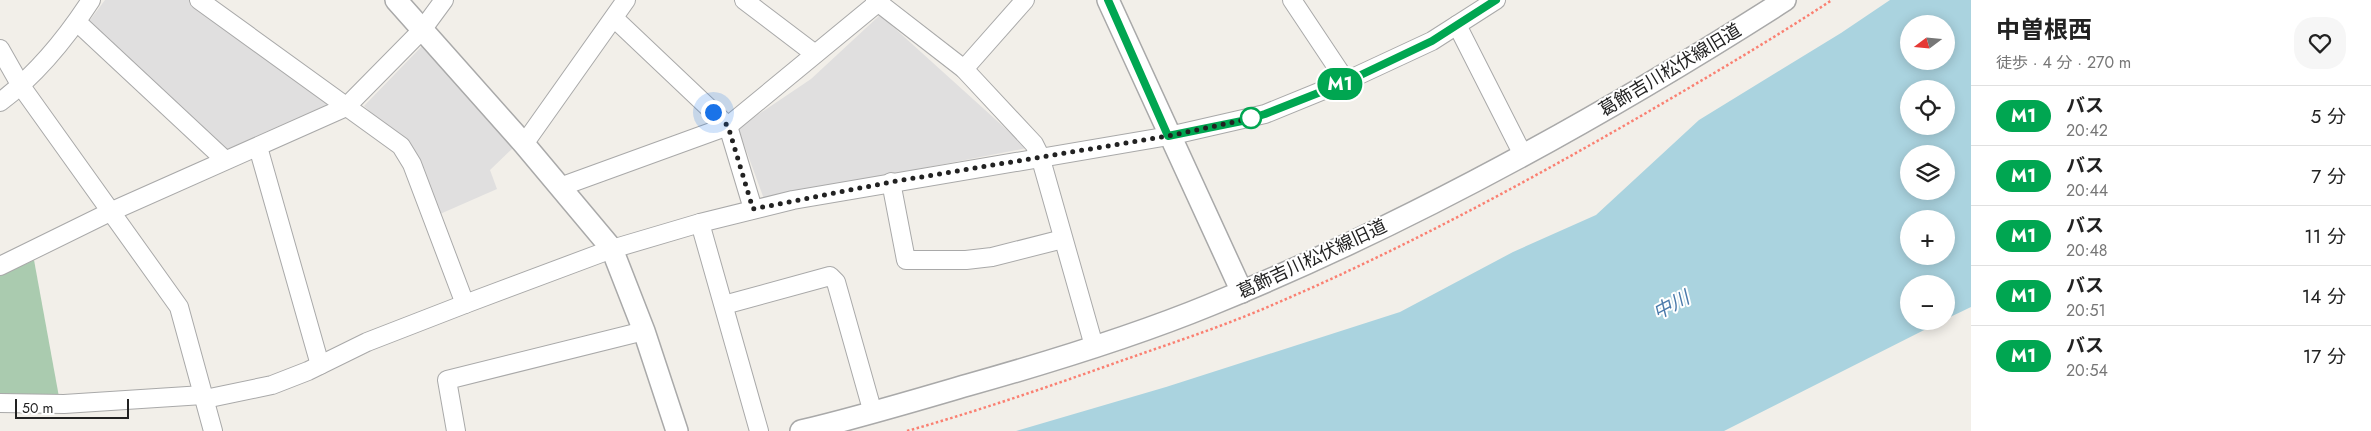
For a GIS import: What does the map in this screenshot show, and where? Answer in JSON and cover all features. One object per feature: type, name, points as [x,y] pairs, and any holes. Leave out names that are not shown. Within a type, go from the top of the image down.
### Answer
[{"type":"street","points":[[0,102],[21,86],[77,22],[91,0]]},
{"type":"street","points":[[199,0],[401,146],[412,164],[465,304]]},
{"type":"street","points":[[396,0],[524,144],[612,250],[644,331],[677,431]]},
{"type":"street","points":[[0,266],[110,212],[346,107],[422,30],[444,0]]},
{"type":"street","points":[[524,144],[626,0]]},
{"type":"street","points":[[744,0],[815,54]]},
{"type":"street","points":[[964,70],[1025,0]]},
{"type":"street","points":[[1108,0],[1168,136],[1242,292]]},
{"type":"street","points":[[0,403],[64,404],[204,397],[272,385],[320,365],[367,342],[465,304],[612,250],[700,223],[753,209],[891,182],[1168,136],[1242,121],[1265,114],[1346,82],[1432,41],[1496,0]]},
{"type":"street","name":"葛飾吉川松伏線旧道","points":[[801,431],[874,413],[1040,365],[1169,321],[1242,292],[1440,200],[1646,87],[1785,0]]},
{"type":"street","points":[[560,187],[728,126],[878,1],[964,70],[1034,144],[1040,156],[1094,346]]},
{"type":"street","points":[[1296,2],[1346,82]]},
{"type":"street","points":[[614,18],[728,126],[753,209]]},
{"type":"street","points":[[77,22],[225,160]]},
{"type":"street","points":[[1457,25],[1523,155]]},
{"type":"street","points":[[0,49],[21,86],[179,307],[213,431]]},
{"type":"street","points":[[258,147],[320,365]]},
{"type":"street","points":[[891,182],[906,260],[966,260],[992,257],[1063,239]]},
{"type":"street","points":[[700,223],[759,431]]},
{"type":"street","points":[[724,305],[830,276],[836,282],[874,413]]},
{"type":"street","points":[[456,431],[447,380],[644,331]]},
{"type":"path","points":[[1217,320],[1219,326]]},
{"type":"path","points":[[907,431],[912,430]]},
{"type":"shaded area","points":[[105,0],[190,0],[330,105],[223,151],[87,24]]},
{"type":"shaded area","points":[[880,15],[1027,148],[764,199],[738,128],[811,79]]},
{"type":"shaded area","points":[[424,44],[514,147],[490,170],[497,189],[440,214],[416,153],[364,106]]},
{"type":"green space","points":[[34,260],[59,397],[0,396],[0,276]]},
{"type":"water","name":"中川","points":[[1890,0],[1971,0],[1971,307],[1955,315],[1955,275],[1900,275],[1900,330],[1924,330],[1724,431],[1016,431],[1166,387],[1400,312],[1513,252],[1596,215],[1699,120],[1841,33]]},
{"type":"bus line","name":"M1","points":[[1108,0],[1168,136],[1242,121],[1265,114],[1346,82],[1432,41],[1496,0]]},
{"type":"route","points":[[713,112],[728,126],[753,209],[891,182],[1168,136],[1253,118],[1251,118]]}]
